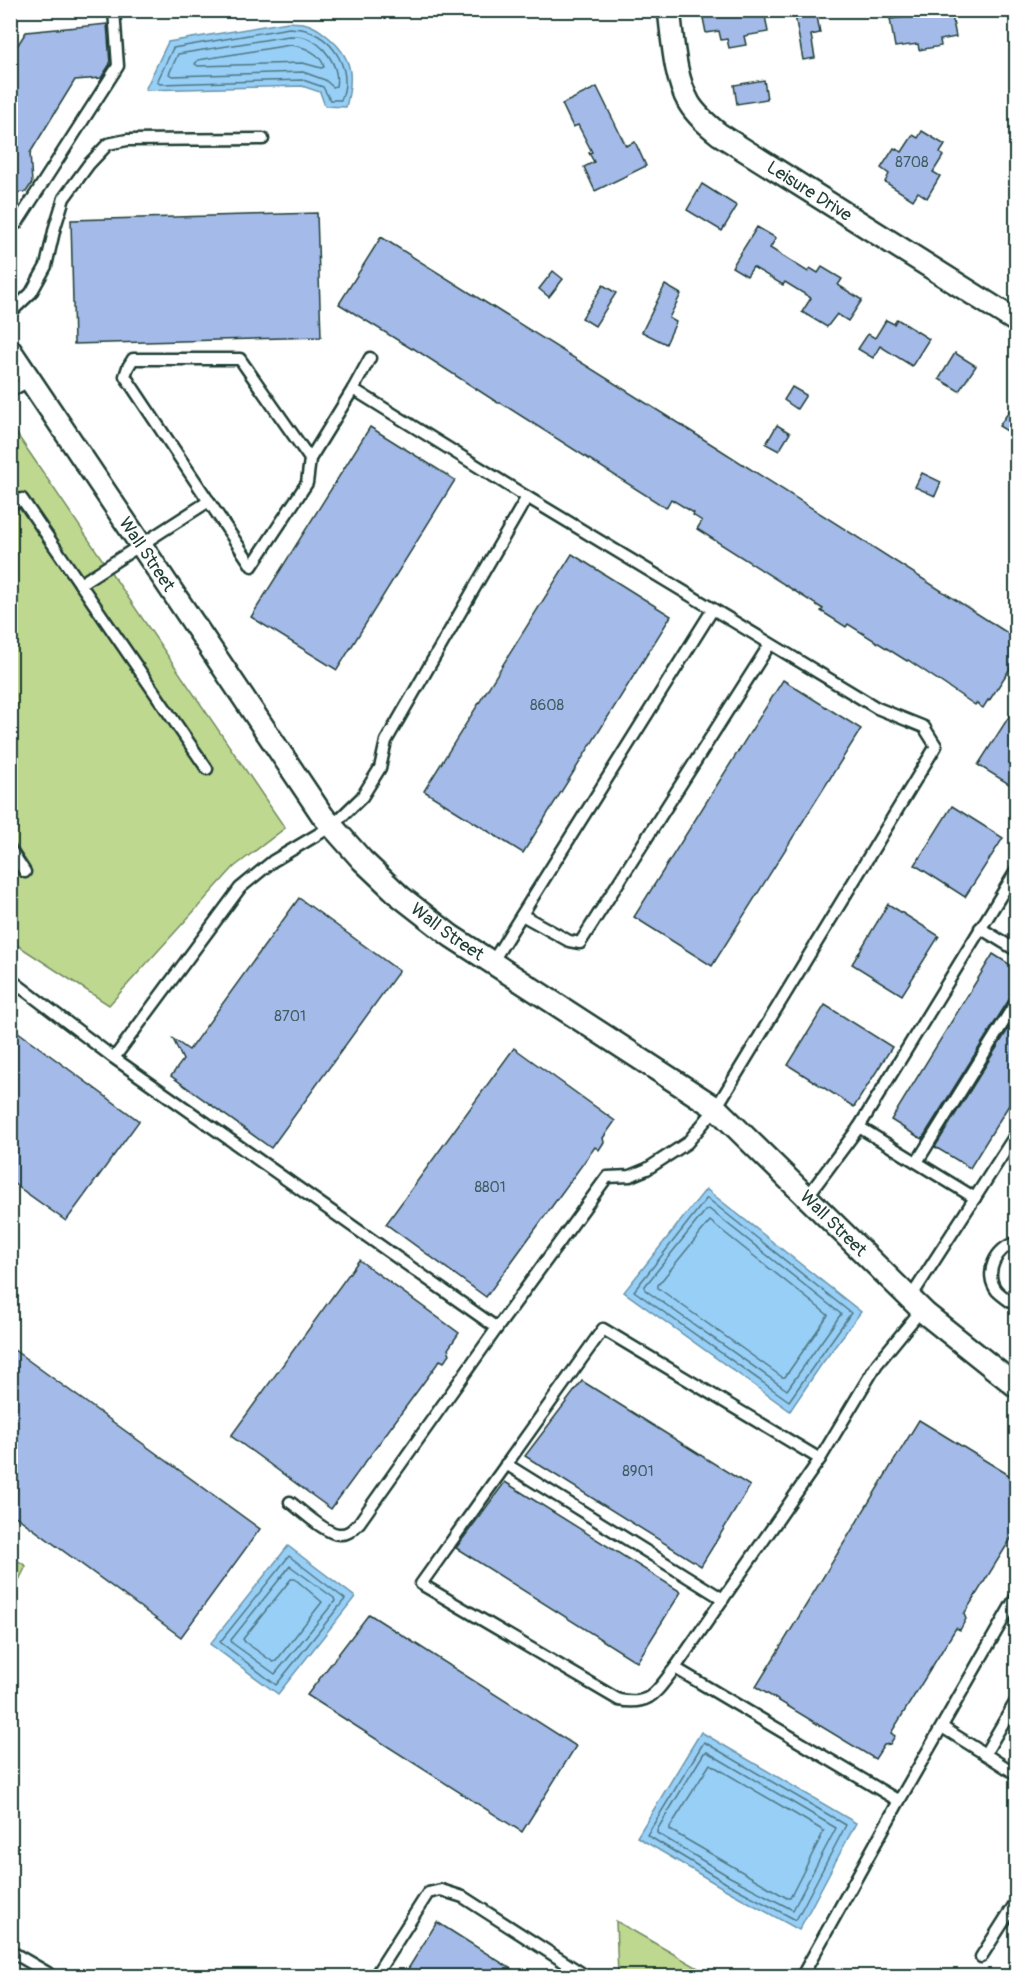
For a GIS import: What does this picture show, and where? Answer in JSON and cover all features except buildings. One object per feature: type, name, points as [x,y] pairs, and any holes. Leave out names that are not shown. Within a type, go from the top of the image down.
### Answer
[{"type":"street","name":"Leisure Drive","points":[[669,10],[678,74],[689,103],[718,134],[1017,321]]},
{"type":"street","name":"Wall Street","points":[[10,350],[317,806],[362,860],[401,897],[451,936],[716,1108],[916,1303],[1017,1386]]},
{"type":"lane","points":[[10,227],[17,224],[118,66],[114,10]]},
{"type":"lane","points":[[10,313],[32,293],[46,266],[64,198],[89,164],[108,144],[127,140],[263,140]]},
{"type":"lane","points":[[310,459],[240,358],[133,359],[128,366],[125,376],[252,566],[307,483],[310,459],[370,358]]},
{"type":"lane","points":[[10,391],[31,380]]},
{"type":"lane","points":[[290,1502],[331,1533],[340,1535],[350,1532],[359,1523],[607,1177],[630,1176],[648,1169],[687,1143],[716,1108],[936,746],[924,727],[878,708],[527,497],[353,389]]},
{"type":"lane","points":[[114,1058],[240,888],[273,861],[332,826],[362,797],[380,768],[386,741],[527,497]]},
{"type":"lane","points":[[10,505],[22,499],[207,769]]},
{"type":"lane","points":[[80,584],[209,501]]},
{"type":"lane","points":[[491,964],[714,609]]},
{"type":"lane","points":[[522,915],[569,941],[580,943],[771,644]]},
{"type":"lane","points":[[10,849],[26,872]]},
{"type":"lane","points":[[807,1197],[859,1127],[1017,871]]},
{"type":"lane","points":[[980,928],[1017,951]]},
{"type":"lane","points":[[10,979],[114,1058],[497,1328]]},
{"type":"lane","points":[[917,1162],[1017,1002]]},
{"type":"lane","points":[[859,1127],[975,1198]]},
{"type":"lane","points":[[820,1459],[603,1329],[421,1584],[619,1700],[636,1703],[652,1696],[675,1668],[820,1459],[916,1303],[975,1198],[1017,1134]]},
{"type":"lane","points":[[1017,1243],[1008,1245],[1002,1250],[997,1256],[991,1273],[996,1290],[1017,1306]]},
{"type":"lane","points":[[506,1464],[723,1599]]},
{"type":"lane","points":[[802,1977],[899,1801],[1017,1597]]},
{"type":"lane","points":[[675,1668],[899,1801]]},
{"type":"lane","points":[[985,1754],[1017,1701]]},
{"type":"lane","points":[[942,1727],[1017,1774]]},
{"type":"lane","points":[[375,1977],[428,1893],[441,1890],[463,1897],[586,1977]]},
{"type":"lane","points":[[981,1957],[1017,1902]]},
{"type":"lane","points":[[10,1951],[49,1976]]},
{"type":"green space","points":[[10,424],[285,828],[234,867],[109,1005],[11,941]]},
{"type":"green space","points":[[11,1556],[26,1566],[11,1596]]},
{"type":"green space","points":[[616,1921],[712,1976],[618,1976]]},
{"type":"water","points":[[288,22],[305,23],[315,27],[342,52],[347,60],[350,76],[346,107],[325,106],[320,92],[302,86],[145,90],[168,42]]},
{"type":"water","points":[[706,1189],[861,1312],[790,1411],[624,1292]]},
{"type":"water","points":[[288,1546],[355,1597],[278,1694],[210,1644]]},
{"type":"water","points":[[701,1732],[856,1823],[799,1930],[637,1837]]},
{"type":"waterway","points":[[690,1976],[692,1970]]}]
